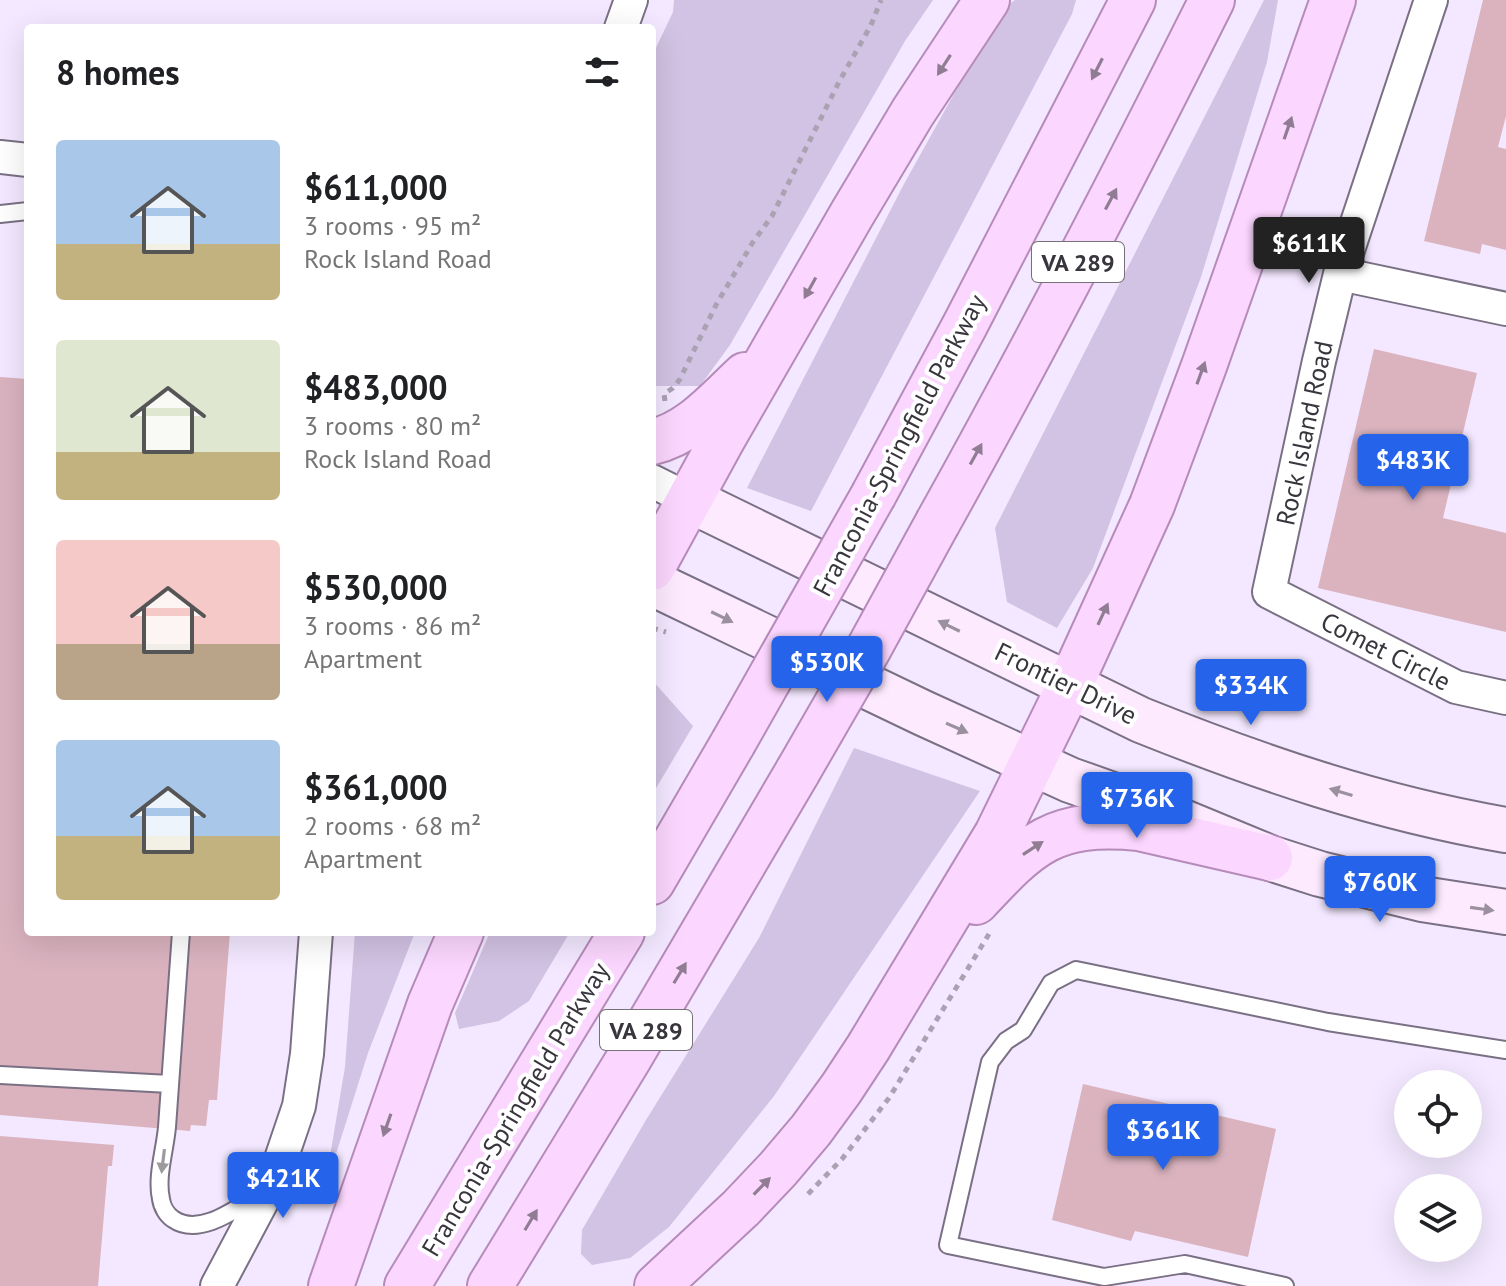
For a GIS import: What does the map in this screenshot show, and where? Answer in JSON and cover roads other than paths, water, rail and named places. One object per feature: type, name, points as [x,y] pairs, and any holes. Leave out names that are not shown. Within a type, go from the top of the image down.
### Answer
[{"type":"main road","points":[[656,552],[671,490],[781,340],[927,90],[987,0]]},
{"type":"main road","name":"Franconia-Springfield Parkway","points":[[656,875],[874,494],[1133,0]]},
{"type":"main road","name":"VA 289","points":[[490,1286],[628,1060],[869,648],[1029,356],[1212,0]]},
{"type":"main road","points":[[657,1286],[741,1208],[811,1130],[841,1089],[997,834],[1070,685],[1152,505],[1333,0]]},
{"type":"main road","points":[[659,423],[666,439],[680,432],[781,340]]},
{"type":"main road","name":"Frontier Drive","points":[[671,490],[1141,720],[1272,770],[1362,798],[1506,830]]},
{"type":"main road","points":[[656,585],[1070,780],[1149,808],[1270,858],[1320,874],[1422,899],[1506,912]]},
{"type":"main road","points":[[920,963],[1013,863],[1039,843],[1066,831],[1101,826],[1139,828],[1270,858]]},
{"type":"main road","points":[[331,1286],[426,1015],[459,936]]},
{"type":"main road","name":"Franconia-Springfield Parkway","points":[[407,1286],[620,936]]},
{"type":"street","points":[[622,24],[631,0]]},
{"type":"street","name":"Rock Island Road","points":[[1269,592],[1340,274],[1431,0]]},
{"type":"street","points":[[0,157],[24,160]]},
{"type":"street","points":[[1340,274],[1506,309]]},
{"type":"street","name":"Comet Circle","points":[[1269,592],[1456,687],[1506,698]]},
{"type":"street","points":[[217,1286],[268,1190],[299,1106],[307,1054],[316,936]]},
{"type":"lane","points":[[0,214],[24,211]]},
{"type":"lane","points":[[181,936],[160,1184],[162,1204],[167,1214],[193,1226],[214,1220],[268,1190]]},
{"type":"lane","points":[[1285,1286],[1185,1264],[1104,1277],[948,1245],[990,1062],[1006,1041],[1023,1030],[1051,983],[1076,970],[1328,1022],[1506,1050]]},
{"type":"lane","points":[[0,1075],[170,1084]]}]
